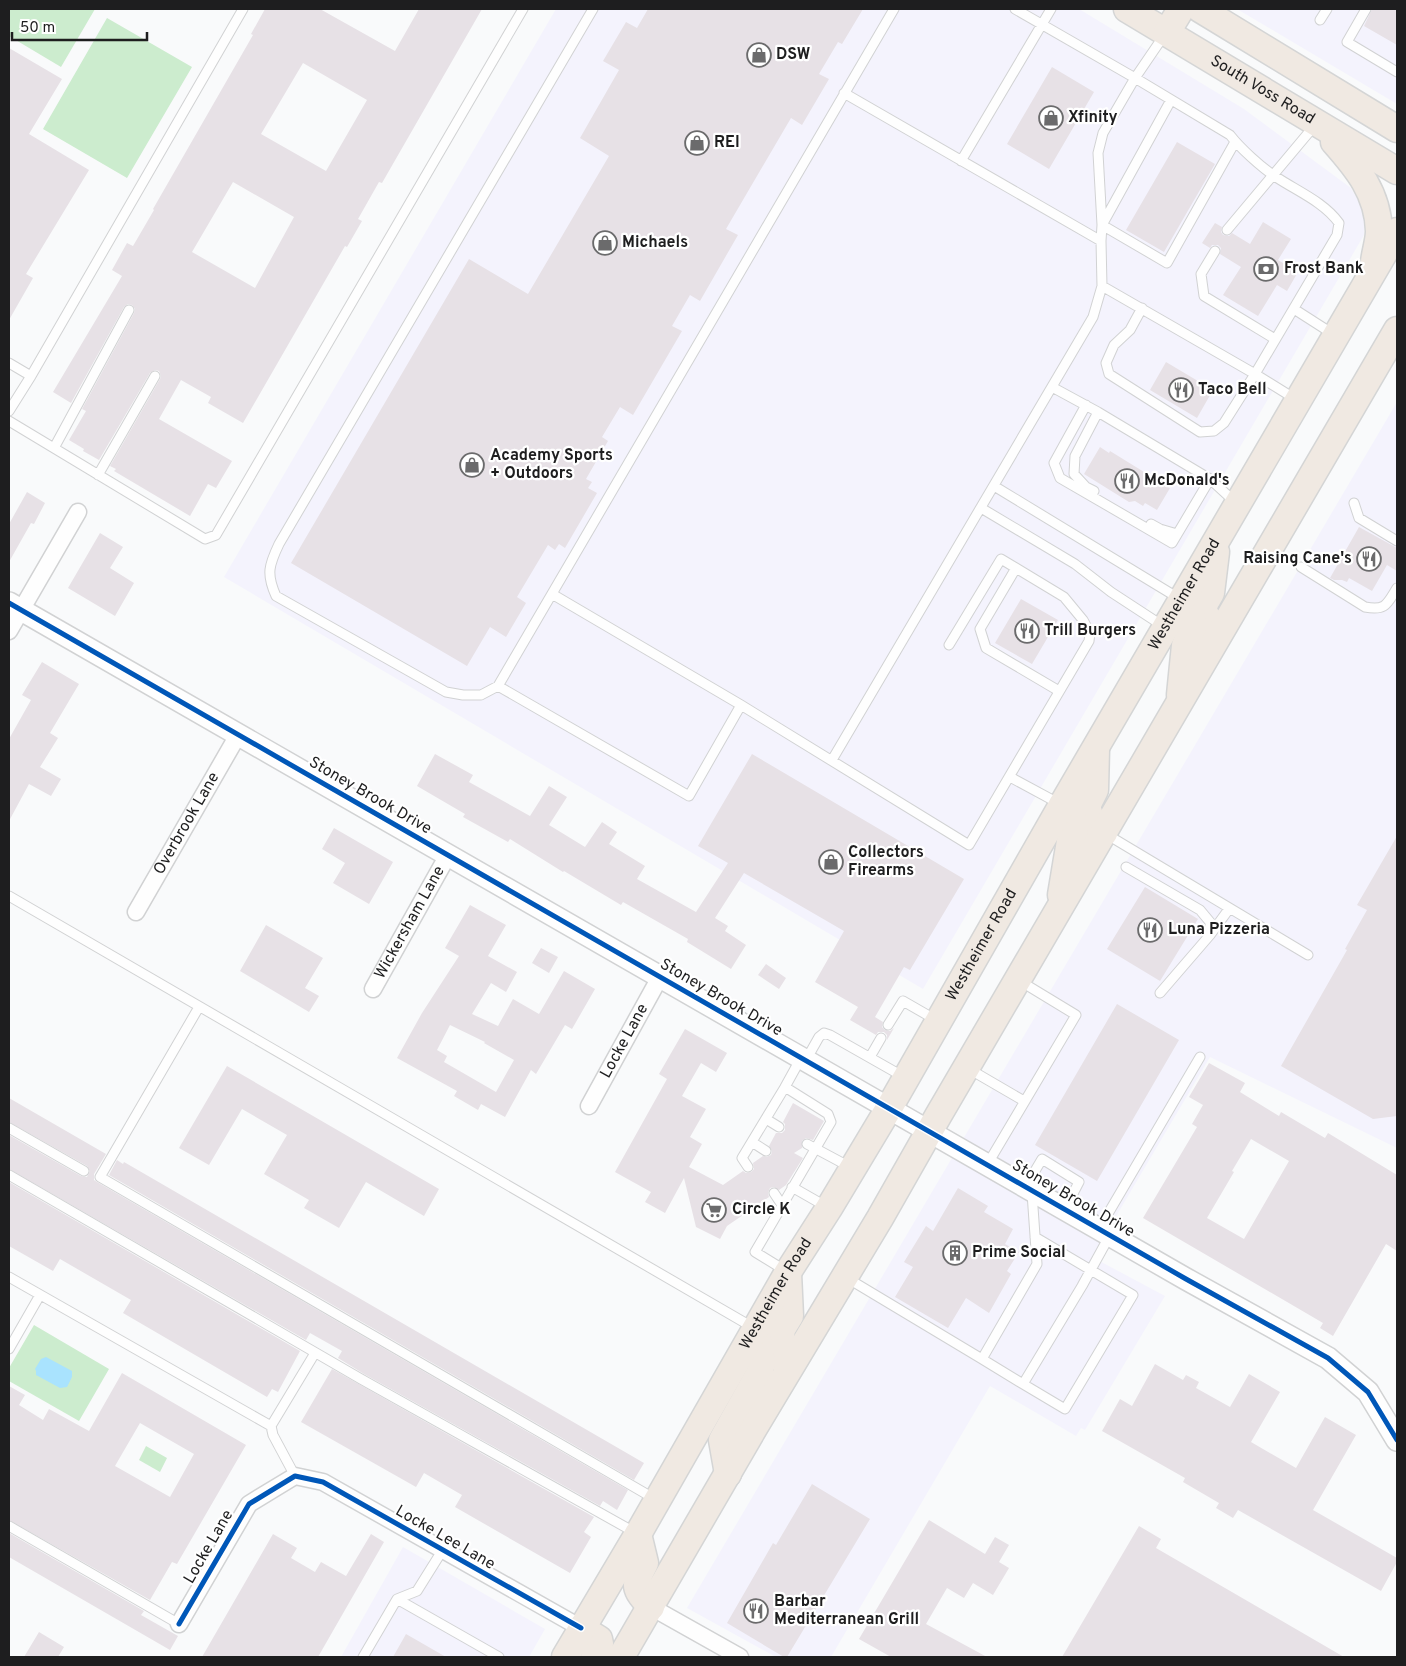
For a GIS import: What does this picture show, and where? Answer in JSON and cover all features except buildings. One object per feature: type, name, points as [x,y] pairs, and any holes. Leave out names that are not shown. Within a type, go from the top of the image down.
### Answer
[{"type":"main road","name":"South Voss Road","points":[[1127,9],[1397,171]]},
{"type":"main road","points":[[1167,32],[1181,9]]},
{"type":"main road","points":[[1200,9],[1397,129]]},
{"type":"main road","points":[[1317,122],[1355,165],[1372,197],[1379,232],[1370,278]]},
{"type":"main road","name":"Westheimer Road","points":[[565,1657],[638,1534],[788,1272],[829,1208],[906,1078],[1062,805],[1397,232]]},
{"type":"main road","points":[[621,1657],[1397,330]]},
{"type":"main road","points":[[1217,541],[1211,593],[1204,605],[1204,611],[1218,638]]},
{"type":"main road","points":[[1179,703],[1185,645],[1193,629],[1194,621],[1191,611],[1182,601]]},
{"type":"main road","points":[[1096,748],[1095,790],[1088,804],[1088,810],[1092,821],[1104,833]]},
{"type":"main road","points":[[1058,910],[1070,841],[1075,833],[1073,818],[1062,805]]},
{"type":"main road","points":[[788,1272],[790,1316],[782,1329],[780,1345],[788,1370]]},
{"type":"main road","points":[[728,1474],[722,1440],[760,1372],[762,1363],[756,1329]]},
{"type":"main road","points":[[638,1534],[645,1563],[636,1580],[638,1593],[651,1607]]},
{"type":"main road","points":[[581,1628],[598,1639],[600,1644],[594,1657]]},
{"type":"street","points":[[9,631],[15,607],[78,512]]},
{"type":"street","name":"Stoney Brook Drive","points":[[15,607],[1104,1232],[1328,1358],[1368,1392],[1397,1440]]},
{"type":"street","name":"Overbrook Lane","points":[[136,912],[238,735]]},
{"type":"street","name":"Wickersham Lane","points":[[373,989],[448,855]]},
{"type":"street","name":"Locke Lane","points":[[589,1106],[660,977]]},
{"type":"street","name":"Locke Lane","points":[[178,1624],[249,1504],[295,1476]]},
{"type":"street","name":"Locke Lee Lane","points":[[295,1476],[323,1482],[581,1628]]},
{"type":"street","points":[[651,1607],[740,1657]]},
{"type":"lane","points":[[9,411],[243,9]]},
{"type":"lane","points":[[9,421],[205,539],[216,535],[523,9]]},
{"type":"lane","points":[[593,9],[279,544],[270,564],[271,584],[276,596],[446,692],[463,695],[481,695],[498,686],[894,9]]},
{"type":"lane","points":[[1015,9],[1136,78],[1230,135],[1235,142],[1273,176],[1332,212],[1340,223],[1337,235],[1255,374],[1224,422],[1214,431],[1200,432],[1108,374],[1106,363],[1114,345],[1130,330],[1142,308]]},
{"type":"lane","points":[[962,161],[1051,9]]},
{"type":"lane","points":[[1320,20],[1327,9]]},
{"type":"lane","points":[[1366,9],[1347,42],[1397,72]]},
{"type":"lane","points":[[832,760],[989,492],[1094,318],[1102,286],[1100,241],[1102,226],[1098,153],[1103,133],[1136,78],[1167,32]]},
{"type":"lane","points":[[844,93],[1100,241]]},
{"type":"lane","points":[[1102,226],[1171,100]]},
{"type":"lane","points":[[1227,230],[1317,122]]},
{"type":"lane","points":[[1102,226],[1167,262],[1235,142]]},
{"type":"lane","points":[[1215,251],[1201,274],[1204,296],[1275,339]]},
{"type":"lane","points":[[1102,286],[1255,374],[1299,402]]},
{"type":"lane","points":[[1294,309],[1337,337]]},
{"type":"lane","points":[[54,448],[130,310]]},
{"type":"lane","points":[[9,363],[31,376]]},
{"type":"lane","points":[[98,475],[155,376]]},
{"type":"lane","points":[[1052,387],[1086,405],[1210,479],[1238,505]]},
{"type":"lane","points":[[1086,405],[1054,463],[1060,478],[1172,543],[1210,479]]},
{"type":"lane","points":[[1098,412],[1075,456],[1074,474],[1086,487],[1160,529],[1176,534]]},
{"type":"lane","points":[[994,486],[1182,601]]},
{"type":"lane","points":[[1354,503],[1359,518],[1397,541]]},
{"type":"lane","points":[[981,508],[1075,564],[1111,592],[1167,628]]},
{"type":"lane","points":[[552,594],[741,705],[970,845],[1089,641],[1090,633],[1064,597],[1001,559],[948,645]]},
{"type":"lane","points":[[1301,567],[1365,607],[1377,609],[1387,604],[1397,588]]},
{"type":"lane","points":[[1016,568],[980,628],[986,648],[1059,691]]},
{"type":"lane","points":[[498,686],[689,796],[741,705]]},
{"type":"lane","points":[[1010,777],[1062,805]]},
{"type":"lane","points":[[1104,833],[1308,955]]},
{"type":"lane","points":[[1126,867],[1200,910],[1210,922],[1210,935]]},
{"type":"lane","points":[[9,896],[756,1329]]},
{"type":"lane","points":[[1160,993],[1210,935],[1230,908]]},
{"type":"lane","points":[[987,1165],[1076,1014],[1017,980]]},
{"type":"lane","points":[[888,1025],[903,1001],[938,1021]]},
{"type":"lane","points":[[199,1007],[100,1177],[657,1500]]},
{"type":"lane","points":[[748,1167],[742,1158],[785,1087],[819,1037],[824,1033],[906,1078]]},
{"type":"lane","points":[[870,1057],[881,1038]]},
{"type":"lane","points":[[1023,1384],[1091,1270],[1104,1232],[1200,1057]]},
{"type":"lane","points":[[966,1067],[1024,1101]]},
{"type":"lane","points":[[785,1087],[828,1114],[831,1122],[812,1146],[792,1188],[755,1252],[788,1272]]},
{"type":"lane","points":[[766,1119],[779,1127]]},
{"type":"lane","points":[[9,1128],[84,1171]]},
{"type":"lane","points":[[752,1142],[766,1151]]},
{"type":"lane","points":[[812,1146],[852,1168]]},
{"type":"lane","points":[[982,1359],[1037,1264],[1029,1188],[1042,1159],[1079,1182],[1064,1209]]},
{"type":"lane","points":[[9,1175],[315,1353],[638,1534]]},
{"type":"lane","points":[[792,1188],[829,1208]]},
{"type":"lane","points":[[774,1194],[782,1205]]},
{"type":"lane","points":[[845,1276],[1066,1409],[1133,1295],[1035,1237]]},
{"type":"lane","points":[[9,1277],[271,1426]]},
{"type":"lane","points":[[9,1350],[40,1295]]},
{"type":"lane","points":[[295,1476],[273,1435],[271,1426],[315,1353]]},
{"type":"lane","points":[[9,1526],[178,1624]]},
{"type":"lane","points":[[363,1657],[397,1599],[417,1591],[442,1550]]},
{"type":"lane","points":[[397,1599],[499,1657]]},
{"type":"shaded area","points":[[556,9],[1079,9],[1244,109],[1351,188],[1365,213],[1364,235],[923,989],[224,577]]},
{"type":"shaded area","points":[[1237,9],[1397,9],[1397,104]]},
{"type":"shaded area","points":[[1397,402],[1397,1148],[1210,1057],[1092,1257],[1165,1296],[1085,1430],[1081,1428],[1076,1436],[990,1386],[831,1657],[776,1657],[687,1608]]},
{"type":"shaded area","points":[[403,1547],[545,1629],[529,1657],[341,1657]]},
{"type":"green space","points":[[9,9],[95,9],[61,67],[9,36]]},
{"type":"green space","points":[[107,18],[192,67],[127,178],[43,129]]},
{"type":"green space","points":[[34,1325],[109,1369],[79,1421],[9,1381],[9,1368]]},
{"type":"green space","points":[[146,1446],[167,1458],[160,1472],[139,1460]]},
{"type":"water","points":[[46,1357],[72,1371],[72,1377],[67,1387],[60,1388],[36,1375],[35,1369],[41,1359]]},
{"type":"cycle path","points":[[9,603],[1186,1279],[1328,1358],[1368,1392],[1397,1440]]},
{"type":"cycle path","points":[[179,1624],[249,1504],[295,1476],[323,1482],[581,1628]]},
{"type":"place","name":"DSW","points":[[759,55]]},
{"type":"place","name":"Xfinity","points":[[1051,118]]},
{"type":"place","name":"REI","points":[[697,143]]},
{"type":"place","name":"Michaels","points":[[605,243]]},
{"type":"place","name":"Frost Bank","points":[[1266,269]]},
{"type":"place","name":"Taco Bell","points":[[1181,390]]},
{"type":"place","name":"Academy Sports + Outdoors","points":[[472,465]]},
{"type":"place","name":"McDonald's","points":[[1127,481]]},
{"type":"place","name":"Raising Cane's","points":[[1369,559]]},
{"type":"place","name":"Trill Burgers","points":[[1027,631]]},
{"type":"place","name":"Collectors Firearms","points":[[831,862]]},
{"type":"place","name":"Luna Pizzeria","points":[[1150,930]]},
{"type":"place","name":"Circle K","points":[[714,1210]]},
{"type":"place","name":"Prime Social","points":[[955,1253]]},
{"type":"place","name":"Barbar Mediterranean Grill","points":[[756,1611]]}]
